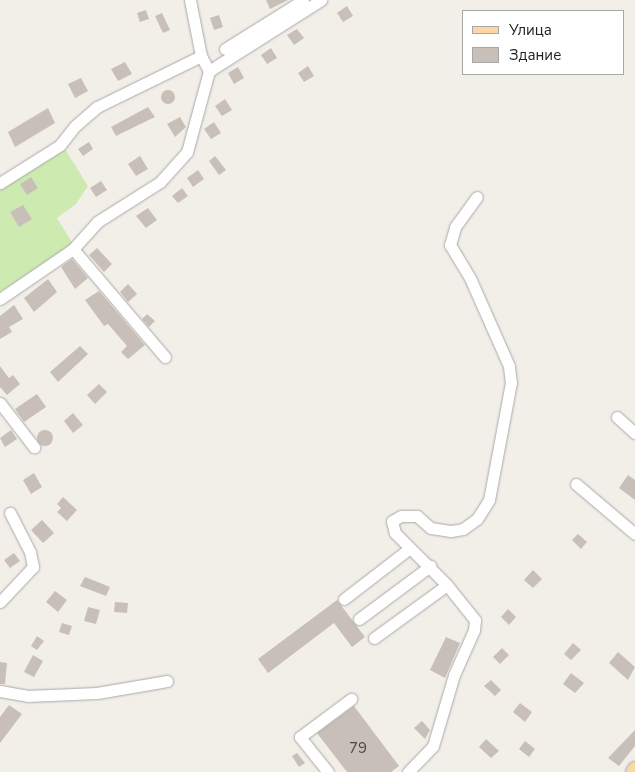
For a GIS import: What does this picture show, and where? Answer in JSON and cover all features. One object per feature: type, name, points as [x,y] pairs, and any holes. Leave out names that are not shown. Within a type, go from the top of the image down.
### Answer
[{"type":"street","points":[[0,299],[73,249],[97,222],[160,182],[187,152],[195,131],[209,71],[201,56],[190,0]]},
{"type":"street","points":[[225,49],[303,0]]},
{"type":"street","points":[[209,71],[321,0]]},
{"type":"street","points":[[0,183],[60,146],[75,126],[98,107],[201,56]]},
{"type":"street","points":[[408,772],[433,746],[454,675],[474,630],[475,620],[430,566],[394,533],[392,522],[401,516],[417,516],[431,528],[463,528],[477,519],[489,500],[511,383],[509,366],[470,278],[450,244],[455,227],[477,196]]},
{"type":"street","points":[[73,249],[165,357]]},
{"type":"street","points":[[0,403],[34,447]]},
{"type":"street","points":[[617,417],[635,433]]},
{"type":"street","points":[[576,484],[635,534]]},
{"type":"street","points":[[0,602],[33,567],[30,552],[10,514]]},
{"type":"street","points":[[344,599],[410,548]]},
{"type":"street","points":[[359,618],[430,566]]},
{"type":"street","points":[[374,638],[447,585]]},
{"type":"street","points":[[0,691],[27,696],[97,693],[167,681]]},
{"type":"street","points":[[328,772],[300,737],[351,699]]},
{"type":"green space","points":[[65,149],[88,186],[76,204],[57,218],[73,244],[0,292],[0,189]]},
{"type":"building","points":[[266,0],[288,0],[270,9]]},
{"type":"building","points":[[347,6],[353,16],[343,22],[337,13]]},
{"type":"building","points":[[146,10],[149,19],[140,22],[137,13]]},
{"type":"building","points":[[162,13],[170,30],[163,33],[155,16]]},
{"type":"building","points":[[219,15],[223,27],[214,30],[210,18]]},
{"type":"building","points":[[297,29],[304,38],[294,45],[287,35]]},
{"type":"building","points":[[271,48],[277,58],[267,64],[261,55]]},
{"type":"building","points":[[125,62],[132,74],[118,81],[111,69]]},
{"type":"building","points":[[308,66],[314,76],[304,82],[298,73]]},
{"type":"building","points":[[238,67],[244,78],[234,84],[228,73]]},
{"type":"building","points":[[81,78],[88,91],[75,98],[68,84]]},
{"type":"building","points":[[165,90],[171,90],[175,97],[171,104],[165,104],[161,100],[161,94]]},
{"type":"building","points":[[225,99],[232,110],[222,116],[215,106]]},
{"type":"building","points":[[148,107],[155,117],[116,136],[111,127]]},
{"type":"building","points":[[48,108],[55,123],[15,147],[8,132]]},
{"type":"building","points":[[180,117],[186,127],[175,137],[167,124]]},
{"type":"building","points":[[214,122],[221,133],[211,139],[204,129]]},
{"type":"building","points":[[89,142],[93,149],[83,156],[78,149]]},
{"type":"building","points":[[140,156],[148,169],[136,176],[128,164]]},
{"type":"building","points":[[215,156],[226,170],[219,175],[209,161]]},
{"type":"building","points":[[198,170],[204,179],[193,187],[187,178]]},
{"type":"building","points":[[31,177],[38,188],[27,195],[20,184]]},
{"type":"building","points":[[101,181],[107,190],[96,197],[90,188]]},
{"type":"building","points":[[182,188],[188,196],[178,203],[172,196]]},
{"type":"building","points":[[23,205],[32,219],[19,227],[10,212]]},
{"type":"building","points":[[148,208],[157,220],[146,228],[136,216]]},
{"type":"building","points":[[97,248],[112,264],[104,272],[89,255]]},
{"type":"building","points":[[72,259],[88,278],[75,289],[61,267]]},
{"type":"building","points":[[48,279],[57,292],[34,312],[24,298]]},
{"type":"building","points":[[128,284],[137,294],[128,302],[120,292]]},
{"type":"building","points":[[99,291],[145,345],[128,359],[121,352],[127,346],[108,324],[104,326],[85,300]]},
{"type":"building","points":[[14,305],[23,319],[9,327],[12,332],[0,339],[0,316]]},
{"type":"building","points":[[147,314],[155,321],[149,327],[142,319]]},
{"type":"building","points":[[80,346],[88,354],[58,382],[50,372]]},
{"type":"building","points":[[0,366],[9,378],[13,375],[20,384],[7,395],[0,387]]},
{"type":"building","points":[[99,384],[107,392],[95,404],[87,395]]},
{"type":"building","points":[[37,394],[46,407],[24,422],[15,409]]},
{"type":"building","points":[[73,413],[83,425],[73,433],[64,421]]},
{"type":"building","points":[[11,430],[17,439],[5,447],[0,438]]},
{"type":"building","points":[[45,430],[51,432],[53,438],[51,444],[45,446],[39,444],[37,438],[39,432]]},
{"type":"building","points":[[34,473],[42,487],[31,494],[23,480]]},
{"type":"building","points":[[628,475],[635,480],[635,500],[619,488]]},
{"type":"building","points":[[63,497],[77,510],[67,521],[57,512],[61,508],[57,504]]},
{"type":"building","points":[[42,520],[54,533],[43,543],[31,530]]},
{"type":"building","points":[[578,534],[587,542],[581,549],[572,540]]},
{"type":"building","points":[[14,553],[20,561],[10,568],[4,560]]},
{"type":"building","points":[[533,570],[542,579],[533,588],[524,580]]},
{"type":"building","points":[[85,577],[110,587],[106,596],[80,586]]},
{"type":"building","points":[[55,591],[67,600],[58,612],[46,602]]},
{"type":"building","points":[[337,600],[365,637],[352,647],[334,623],[268,673],[258,659]]},
{"type":"building","points":[[115,602],[128,603],[127,613],[114,612]]},
{"type":"building","points":[[88,607],[100,610],[96,624],[84,621]]},
{"type":"building","points":[[508,609],[516,617],[509,625],[501,617]]},
{"type":"building","points":[[62,623],[72,626],[69,635],[59,632]]},
{"type":"building","points":[[37,636],[44,641],[37,650],[31,646]]},
{"type":"building","points":[[446,637],[460,643],[445,678],[430,670]]},
{"type":"building","points":[[573,643],[581,650],[571,660],[564,654]]},
{"type":"building","points":[[502,648],[509,655],[500,664],[493,657]]},
{"type":"building","points":[[618,652],[635,667],[628,680],[609,663]]},
{"type":"building","points":[[33,655],[43,661],[34,677],[24,672]]},
{"type":"building","points":[[0,662],[7,663],[5,684],[0,684]]},
{"type":"building","points":[[571,673],[584,683],[575,693],[563,684]]},
{"type":"building","points":[[491,680],[501,690],[495,696],[484,686]]},
{"type":"building","points":[[520,703],[532,712],[525,722],[513,712]]},
{"type":"building","points":[[9,705],[22,714],[0,743],[0,717]]},
{"type":"building","points":[[354,706],[399,766],[391,772],[347,772],[317,733]]},
{"type":"building","points":[[422,721],[430,730],[425,739],[414,728]]},
{"type":"building","points":[[635,730],[635,746],[619,766],[608,758]]},
{"type":"building","points":[[486,739],[499,751],[491,758],[479,747]]},
{"type":"building","points":[[525,741],[535,749],[529,757],[519,749]]},
{"type":"building","points":[[297,753],[305,763],[299,767],[292,756]]}]
